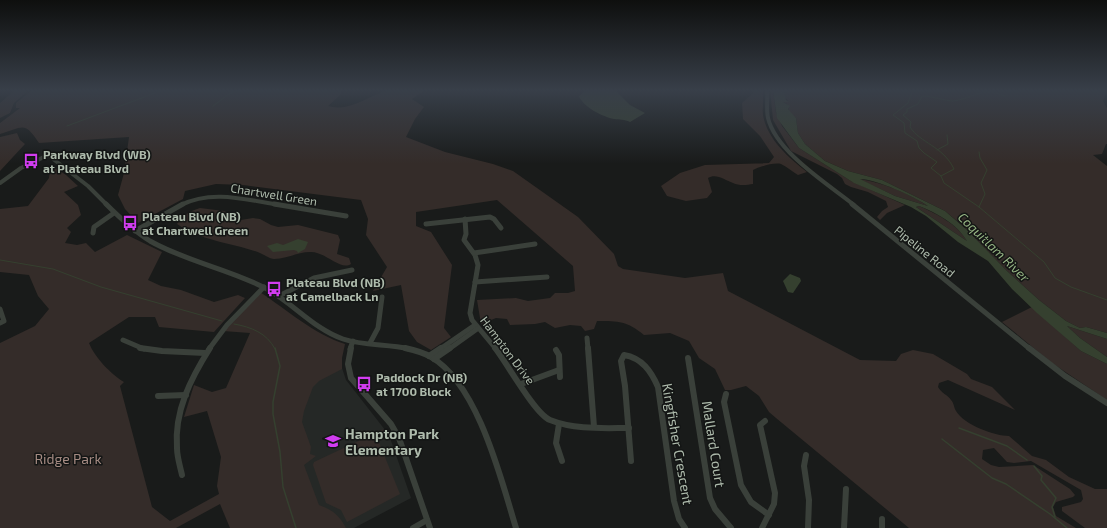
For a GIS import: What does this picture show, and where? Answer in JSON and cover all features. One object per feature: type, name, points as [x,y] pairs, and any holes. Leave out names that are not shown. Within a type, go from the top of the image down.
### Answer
[{"type":"street","name":"Pipeline Road","points":[[768,115],[768,119],[782,144],[797,160],[1039,356],[1107,403]]},
{"type":"street","points":[[0,184],[25,166],[48,154],[77,177],[135,231],[151,241],[184,256],[264,287],[279,296],[330,334],[353,341],[405,347],[431,358],[442,365],[454,380],[470,405],[493,453],[516,528]]},
{"type":"street","name":"Chartwell Green","points":[[135,231],[185,203],[201,198],[225,196],[346,216]]},
{"type":"street","points":[[93,233],[94,227],[114,213]]},
{"type":"street","points":[[426,224],[490,217],[494,219],[501,228]]},
{"type":"street","name":"Hampton Drive","points":[[465,219],[466,234],[464,240],[474,253],[478,265],[470,312],[476,327],[496,349],[538,410],[549,420],[559,424],[577,427],[628,428]]},
{"type":"street","points":[[474,253],[535,244]]},
{"type":"street","points":[[279,296],[291,288],[317,276],[352,270]]},
{"type":"street","points":[[475,282],[547,277]]},
{"type":"street","points":[[182,475],[176,455],[176,434],[191,380],[205,353],[220,333],[264,287]]},
{"type":"street","points":[[370,343],[378,328],[382,297]]},
{"type":"street","points":[[0,309],[4,321],[0,323]]},
{"type":"street","points":[[431,358],[476,327]]},
{"type":"street","points":[[587,338],[594,427]]},
{"type":"street","points":[[123,340],[132,346],[144,349],[205,353]]},
{"type":"street","points":[[353,341],[348,356],[348,368],[351,378],[391,424],[399,438],[430,528]]},
{"type":"street","points":[[521,384],[559,373],[559,355],[556,350]]},
{"type":"street","name":"Kingfisher Crescent","points":[[628,428],[626,386],[621,362],[624,355],[630,355],[640,362],[652,373],[657,382],[660,393],[674,501],[679,519],[685,528]]},
{"type":"street","name":"Mallard Court","points":[[688,358],[710,498],[715,509],[731,528]]},
{"type":"street","points":[[726,394],[724,402],[741,485],[751,502],[769,515]]},
{"type":"street","points":[[158,396],[186,395]]},
{"type":"street","points":[[762,528],[774,504],[775,493],[760,425],[765,421]]},
{"type":"street","points":[[559,424],[556,436],[557,452],[562,461]]},
{"type":"street","points":[[628,428],[631,461]]},
{"type":"street","points":[[806,455],[803,462],[808,484],[808,528]]},
{"type":"street","points":[[844,528],[846,489]]},
{"type":"street","points":[[882,519],[882,528]]},
{"type":"street","points":[[413,528],[427,520]]},
{"type":"shaded area","points":[[601,115],[642,115],[630,122]]},
{"type":"shaded area","points":[[777,115],[793,115],[796,118],[798,133],[805,144],[825,161],[848,171],[882,180],[945,211],[966,229],[1007,271],[1039,300],[1066,321],[1080,328],[1086,327],[1107,333],[1107,339],[1067,326],[1080,338],[1107,357],[1107,364],[1081,351],[1012,289],[988,261],[958,242],[926,216],[911,207],[854,183],[799,148],[777,118]],"holes":[[[860,179],[895,189],[928,206],[895,196]],[[919,206],[933,212],[958,229],[967,241],[916,207]]]},
{"type":"shaded area","points":[[298,239],[308,242],[305,249],[298,253],[294,250],[273,252],[267,246],[277,243],[283,245]]},
{"type":"shaded area","points":[[790,274],[800,278],[801,281],[793,293],[788,292],[783,281]]},
{"type":"shaded area","name":"Hampton Park Elementary","points":[[341,365],[346,380],[389,435],[411,498],[354,528],[330,528],[305,503],[301,403],[307,385]]},
{"type":"green space","points":[[0,115],[7,115],[0,118]]},
{"type":"green space","points":[[11,115],[418,115],[406,137],[445,152],[493,164],[513,171],[578,217],[614,254],[618,266],[623,269],[685,278],[723,273],[728,291],[860,360],[896,361],[901,354],[913,350],[933,354],[967,374],[971,379],[992,387],[1015,410],[948,380],[939,383],[938,387],[952,401],[955,410],[966,421],[988,432],[1009,436],[1032,456],[1046,460],[1069,477],[1095,489],[1107,489],[1107,528],[1085,528],[1062,511],[1062,507],[1081,502],[1083,499],[1081,490],[1031,461],[1014,463],[1007,462],[994,448],[983,450],[982,459],[991,465],[999,467],[1033,465],[1070,489],[1075,495],[1056,502],[1053,507],[1056,516],[1076,528],[909,528],[769,412],[759,396],[746,386],[725,390],[715,369],[699,358],[689,341],[670,333],[644,335],[627,324],[611,321],[597,321],[594,329],[585,331],[581,326],[570,325],[555,328],[545,322],[510,325],[507,319],[496,318],[481,324],[477,300],[516,298],[528,301],[550,298],[555,293],[568,293],[575,291],[573,266],[497,200],[416,212],[416,226],[431,232],[452,265],[444,328],[451,337],[431,350],[417,342],[409,331],[401,285],[373,291],[387,267],[366,235],[368,219],[361,200],[243,185],[216,184],[185,191],[183,199],[138,223],[125,209],[118,195],[124,173],[129,137],[39,143],[30,131],[23,128],[0,134],[0,123]]},
{"type":"green space","points":[[743,115],[763,115],[765,124],[774,140],[793,161],[807,172],[798,175],[781,164],[771,164],[753,170],[753,184],[738,185],[714,176],[708,178],[712,192],[707,198],[686,201],[667,196],[661,186],[680,173],[705,165],[769,163],[774,157],[760,136],[743,119]]},
{"type":"green space","points":[[772,115],[777,115],[782,126],[799,148],[851,181],[905,205],[887,213],[880,220],[877,217],[888,207],[886,201],[868,192],[845,184],[842,178],[837,174],[791,151],[773,120]]},
{"type":"green space","points":[[791,115],[1107,115],[1107,144],[1102,154],[1093,155],[1107,166],[1107,333],[1086,327],[1080,328],[1066,321],[1039,300],[1007,271],[963,226],[945,211],[882,180],[848,171],[825,161],[805,144],[798,133],[796,118]]},
{"type":"green space","points":[[17,133],[20,140],[25,144],[0,171],[0,137]]},
{"type":"green space","name":"Ridge Park","points":[[54,167],[78,186],[64,192],[78,205],[81,215],[67,228],[71,232],[65,243],[77,245],[86,243],[95,252],[127,235],[162,252],[148,280],[161,286],[181,290],[214,302],[238,295],[245,298],[214,332],[159,327],[155,317],[129,317],[89,343],[95,354],[104,365],[124,382],[120,386],[152,507],[170,521],[219,494],[217,486],[221,457],[207,411],[184,417],[194,385],[212,392],[226,388],[250,333],[223,331],[260,292],[312,328],[345,344],[342,358],[342,369],[319,381],[313,387],[304,411],[302,422],[311,447],[310,454],[316,456],[304,465],[319,505],[335,514],[346,528],[230,528],[220,504],[176,528],[0,528],[0,343],[35,326],[49,309],[38,296],[29,275],[0,272],[0,209],[28,206],[49,178],[50,169]]},
{"type":"green space","points":[[859,179],[868,180],[895,189],[928,206],[895,196]]},
{"type":"green space","points":[[919,206],[939,216],[958,229],[967,241],[916,207]]},
{"type":"green space","points":[[200,208],[224,211],[241,220],[253,218],[260,219],[278,227],[298,225],[338,235],[340,240],[337,254],[349,258],[351,264],[342,265],[321,254],[310,252],[272,259],[260,253],[196,234],[177,224],[187,214]]},
{"type":"green space","points":[[1032,307],[1081,351],[1107,364],[1107,400],[1052,363],[1002,322]]},
{"type":"green space","points":[[1067,326],[1107,339],[1107,357],[1080,338]]},
{"type":"green space","points":[[384,429],[387,436],[378,440],[400,494],[347,522],[341,510],[326,503],[313,465],[314,462]]},
{"type":"waterway","points":[[67,126],[97,115]]},
{"type":"waterway","points":[[893,115],[904,123],[905,133],[917,141],[919,148],[937,162],[931,168],[941,176]]},
{"type":"waterway","points":[[903,115],[911,122],[910,127],[914,132],[938,150]]},
{"type":"waterway","points":[[938,150],[948,144],[947,135]]},
{"type":"waterway","points":[[938,150],[944,155],[954,169],[941,176]]},
{"type":"waterway","points":[[979,152],[980,158],[987,170],[981,183],[985,194],[979,207]]},
{"type":"waterway","points":[[941,176],[944,183],[979,207]]},
{"type":"waterway","points":[[979,207],[1044,262],[1055,278],[1071,287],[1107,300]]},
{"type":"waterway","points":[[0,260],[53,269],[101,287],[222,321]]},
{"type":"waterway","points":[[234,324],[252,329],[263,335],[272,343],[275,349]]},
{"type":"waterway","points":[[275,348],[280,366],[273,402],[273,414],[280,452],[283,487],[296,528]]},
{"type":"waterway","points":[[959,428],[1007,446],[1027,460]]},
{"type":"waterway","points":[[942,439],[992,478],[1006,484],[1050,514],[1067,528]]},
{"type":"waterway","points":[[1034,466],[1042,476],[1041,480],[1056,498],[1052,507],[1055,517]]},
{"type":"place","name":"Parkway Blvd (WB) at Plateau Blvd","points":[[31,161]]},
{"type":"place","name":"Plateau Blvd (NB) at Chartwell Green","points":[[130,223]]},
{"type":"place","name":"Plateau Blvd (NB) at Camelback Ln","points":[[274,289]]},
{"type":"place","name":"Paddock Dr (NB) at 1700 Block","points":[[364,384]]},
{"type":"place","name":"Hampton Park Elementary","points":[[333,441]]},
{"type":"water label","name":"Coquitlam River","points":[[994,247]]}]
